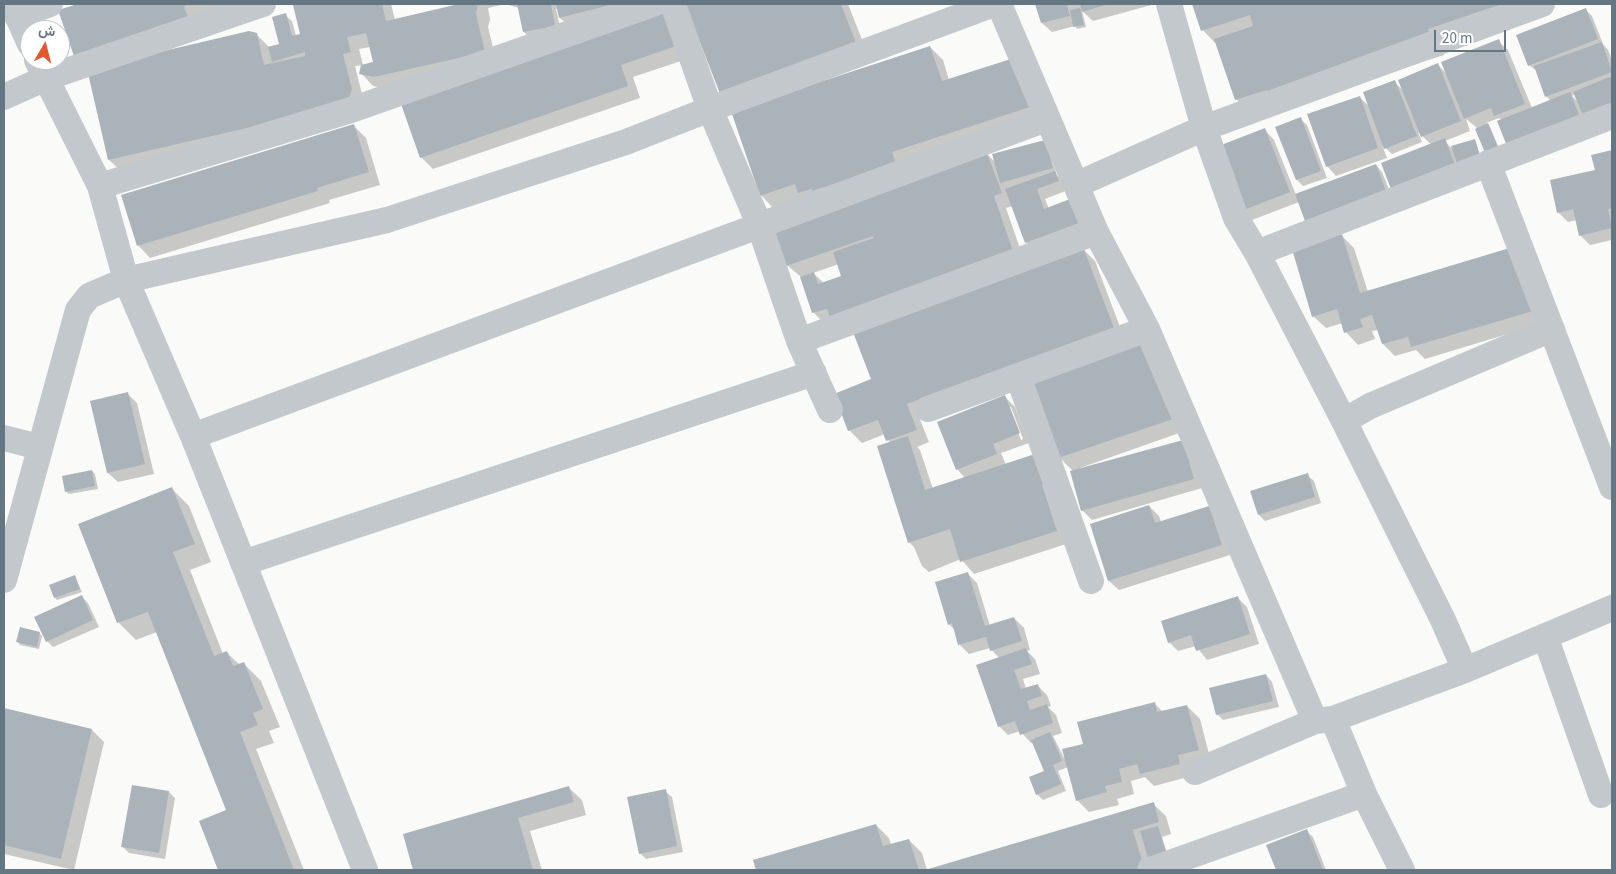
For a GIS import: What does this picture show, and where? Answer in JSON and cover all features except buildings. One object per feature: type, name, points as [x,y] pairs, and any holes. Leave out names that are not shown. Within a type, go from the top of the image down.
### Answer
[{"type":"street","points":[[15,10],[50,4]]},
{"type":"street","points":[[70,61],[263,4]]},
{"type":"street","points":[[100,186],[351,110],[652,4]]},
{"type":"street","points":[[673,4],[710,109],[758,224],[799,341],[830,410]]},
{"type":"street","points":[[4,580],[78,310],[88,296],[126,280],[387,220],[626,142],[994,4]]},
{"type":"street","points":[[999,4],[1046,119],[1096,232],[1147,329],[1324,720],[1402,870]]},
{"type":"street","points":[[1169,4],[1204,128],[1236,218],[1257,253],[1344,421],[1443,620],[1465,670]]},
{"type":"street","points":[[1076,186],[1204,128],[1542,4]]},
{"type":"street","points":[[4,97],[40,70]]},
{"type":"street","points":[[42,70],[100,186],[126,280],[193,436],[365,870]]},
{"type":"street","points":[[1257,253],[1612,116]]},
{"type":"street","points":[[193,436],[758,224],[1046,119]]},
{"type":"street","points":[[1488,163],[1612,487]]},
{"type":"street","points":[[799,341],[1096,232]]},
{"type":"street","points":[[928,409],[1147,329]]},
{"type":"street","points":[[1344,421],[1370,406],[1552,329]]},
{"type":"street","points":[[243,563],[814,372]]},
{"type":"street","points":[[1018,376],[1091,581]]},
{"type":"street","points":[[4,438],[39,447]]},
{"type":"street","points":[[1195,772],[1324,720],[1465,670],[1612,608]]},
{"type":"street","points":[[1545,636],[1601,795]]},
{"type":"street","points":[[1150,870],[1364,794]]}]
